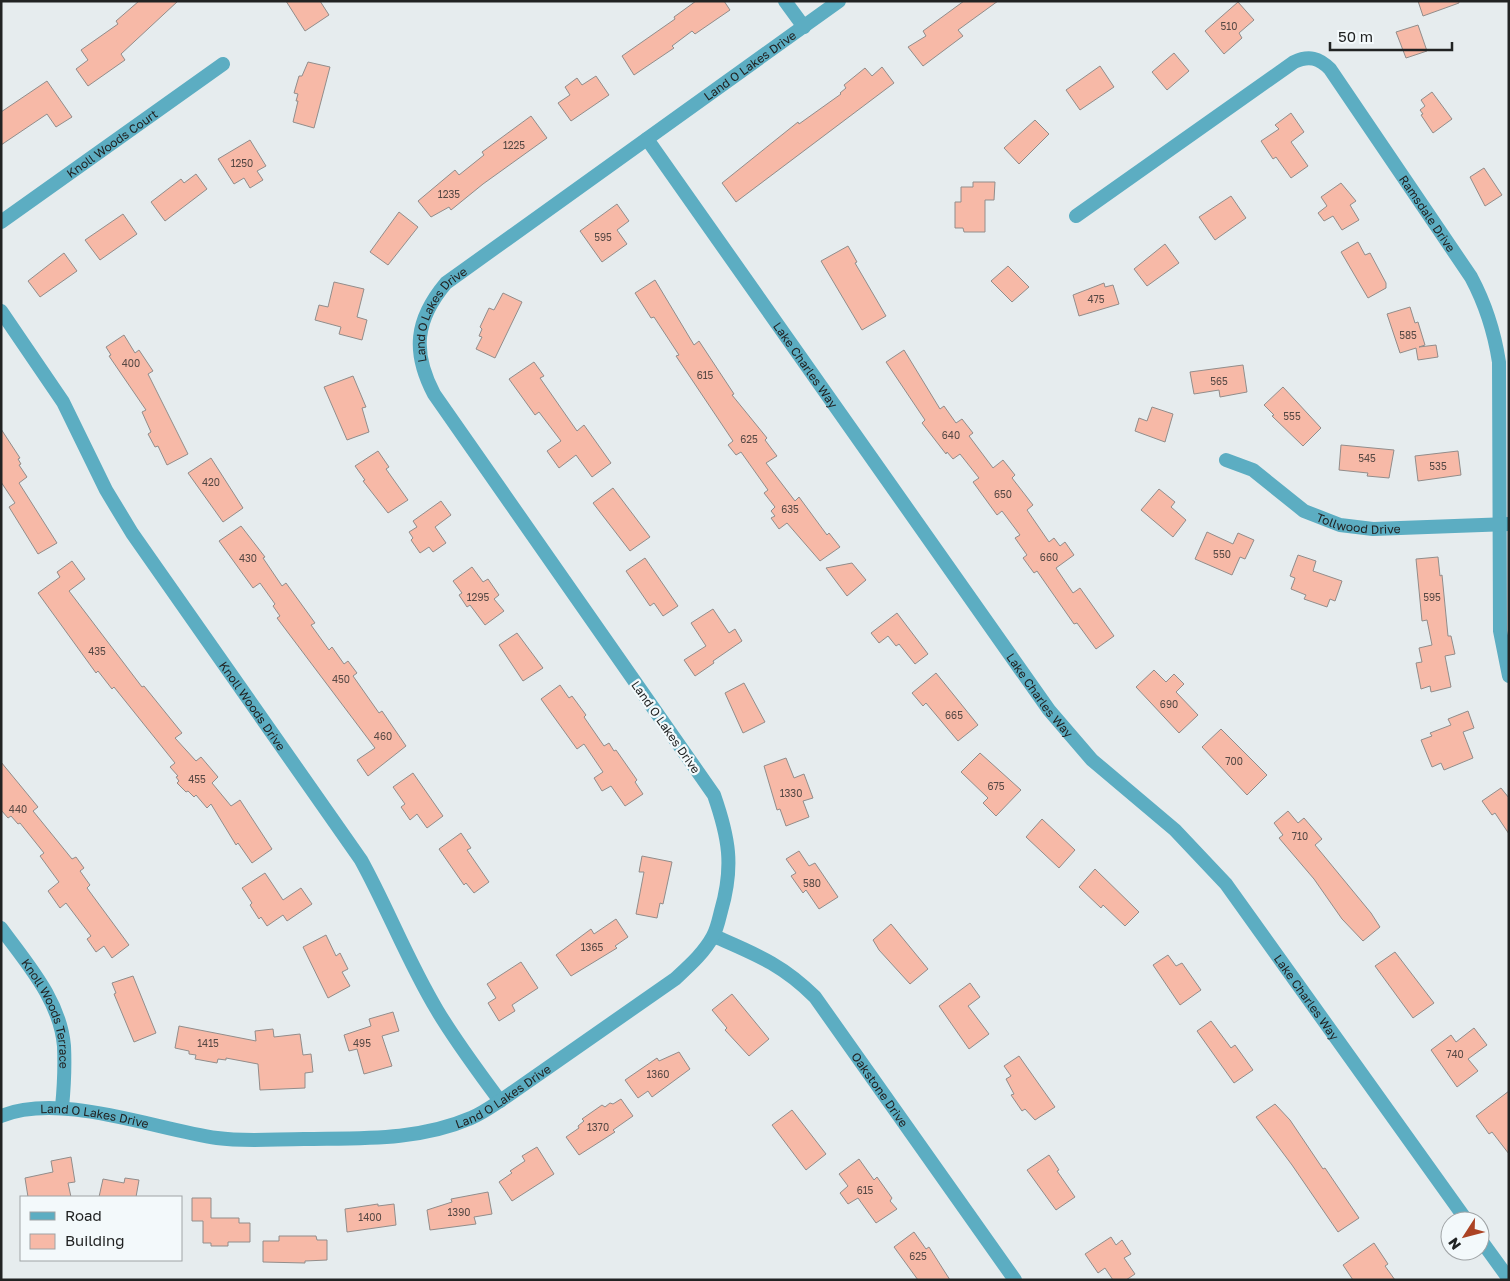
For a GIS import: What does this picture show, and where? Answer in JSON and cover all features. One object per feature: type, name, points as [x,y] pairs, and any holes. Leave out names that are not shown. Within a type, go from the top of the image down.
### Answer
[{"type":"street","points":[[785,1],[804,27]]},
{"type":"street","name":"Land O Lakes Drive","points":[[1,1116],[32,1110],[62,1108],[218,1138],[402,1137],[446,1128],[473,1118],[500,1101],[676,979],[697,959],[714,936],[725,898],[730,863],[726,828],[714,795],[434,394],[424,376],[420,354],[420,333],[424,316],[434,297],[446,283],[839,1]]},
{"type":"street","name":"Ramsdale Drive","points":[[1076,216],[1294,62],[1312,58],[1323,61],[1470,277],[1486,306],[1494,332],[1499,362],[1504,524],[1500,631],[1509,676]]},
{"type":"street","name":"Knoll Woods Court","points":[[1,222],[222,64]]},
{"type":"street","name":"Lake Charles Way","points":[[647,139],[1049,710],[1092,760],[1176,830],[1226,884],[1460,1211]]},
{"type":"street","name":"Knoll Woods Drive","points":[[1,311],[63,402],[106,490],[132,533],[361,860],[382,898],[436,1009],[462,1050],[500,1101]]},
{"type":"street","name":"Tollwood Drive","points":[[1226,460],[1253,470],[1304,511],[1340,525],[1373,529],[1504,524]]},
{"type":"street","name":"Knoll Woods Terrace","points":[[1,928],[42,986],[56,1014],[64,1044],[65,1075],[62,1108]]},
{"type":"street","name":"Oakstone Drive","points":[[714,936],[778,965],[798,979],[815,996],[1013,1279]]},
{"type":"street","points":[[1490,1253],[1509,1279]]},
{"type":"building","points":[[139,1],[178,1],[121,54],[125,60],[88,86],[76,69],[88,60],[81,50],[118,24],[116,21]]},
{"type":"building","points":[[286,1],[320,1],[329,15],[305,31]]},
{"type":"building","points":[[696,1],[724,1],[730,10],[695,34],[692,31],[672,46],[674,48],[634,75],[622,56],[675,19],[674,17]]},
{"type":"building","points":[[964,1],[998,1],[958,30],[963,36],[923,66],[908,47],[926,36],[923,31]]},
{"type":"building","points":[[1418,1],[1459,1],[1459,3],[1423,16]]},
{"type":"building","points":[[1238,2],[1254,20],[1239,33],[1242,38],[1224,54],[1205,31]]},
{"type":"building","points":[[1418,25],[1427,51],[1406,58],[1396,32]]},
{"type":"building","points":[[1174,53],[1189,71],[1167,90],[1152,72]]},
{"type":"building","points":[[308,62],[330,67],[314,128],[293,122],[298,101],[296,101],[298,94],[294,93],[299,76],[302,76]]},
{"type":"building","points":[[1100,66],[1114,87],[1080,110],[1066,90]]},
{"type":"building","points":[[882,67],[894,83],[736,202],[722,183],[798,122],[799,124],[841,94],[846,88],[844,85],[865,68],[872,76]]},
{"type":"building","points":[[596,76],[609,95],[571,121],[558,103],[570,95],[565,87],[577,78],[582,85]]},
{"type":"building","points":[[47,81],[72,117],[56,127],[47,114],[1,145],[1,112]]},
{"type":"building","points":[[1432,92],[1452,119],[1433,133],[1421,115],[1423,114],[1420,110],[1425,106],[1421,100]]},
{"type":"building","points":[[1291,113],[1304,132],[1291,142],[1308,166],[1291,178],[1276,157],[1273,159],[1261,141],[1279,129],[1275,125]]},
{"type":"building","points":[[531,116],[547,138],[483,184],[451,210],[449,207],[431,217],[418,201],[455,170],[459,175],[484,155],[482,152]]},
{"type":"building","points":[[1035,120],[1049,134],[1019,164],[1004,148]]},
{"type":"building","points":[[250,140],[266,166],[257,171],[263,180],[250,188],[244,178],[234,184],[218,159]]},
{"type":"building","points":[[1484,168],[1502,195],[1485,206],[1470,177]]},
{"type":"building","points":[[196,174],[207,189],[165,221],[151,202],[181,179],[184,183]]},
{"type":"building","points":[[973,182],[995,182],[994,200],[985,200],[985,232],[964,232],[963,228],[955,228],[955,202],[961,202],[961,187],[973,187]]},
{"type":"building","points":[[1341,183],[1356,201],[1350,205],[1359,220],[1342,230],[1333,216],[1324,221],[1318,213],[1327,206],[1321,197]]},
{"type":"building","points":[[1231,196],[1246,218],[1215,240],[1199,217]]},
{"type":"building","points":[[617,204],[629,221],[617,230],[627,244],[602,262],[580,231]]},
{"type":"building","points":[[399,212],[418,227],[388,265],[370,252]]},
{"type":"building","points":[[123,214],[137,234],[100,260],[85,240]]},
{"type":"building","points":[[1358,242],[1365,255],[1370,253],[1386,283],[1386,288],[1368,298],[1341,252]]},
{"type":"building","points":[[1165,244],[1179,263],[1147,286],[1134,269]]},
{"type":"building","points":[[848,246],[857,262],[855,263],[886,316],[862,330],[821,261]]},
{"type":"building","points":[[64,253],[77,271],[40,297],[28,281]]},
{"type":"building","points":[[1008,266],[1029,287],[1012,302],[991,281]]},
{"type":"building","points":[[655,280],[694,345],[699,341],[734,394],[732,395],[767,438],[765,440],[777,456],[766,463],[795,501],[799,497],[827,535],[829,533],[840,547],[820,561],[787,523],[779,529],[771,518],[775,516],[771,511],[775,507],[764,493],[768,490],[741,452],[736,455],[728,445],[733,441],[676,356],[679,355],[654,317],[651,318],[635,293]]},
{"type":"building","points":[[334,282],[364,289],[357,317],[367,320],[362,340],[339,334],[341,327],[315,320],[319,305],[328,307]]},
{"type":"building","points":[[1104,283],[1105,287],[1113,285],[1119,304],[1079,316],[1073,295]]},
{"type":"building","points":[[503,293],[522,302],[495,358],[476,349],[482,337],[479,336],[482,329],[480,327],[489,308],[494,310]]},
{"type":"building","points":[[1410,307],[1415,323],[1418,322],[1425,345],[1419,347],[1436,345],[1438,357],[1418,360],[1416,348],[1400,353],[1387,314]]},
{"type":"building","points":[[124,335],[135,353],[139,350],[153,371],[148,374],[188,454],[167,465],[158,446],[155,447],[148,434],[151,432],[142,412],[146,410],[109,356],[111,355],[106,347]]},
{"type":"building","points":[[904,350],[940,409],[944,406],[956,423],[962,419],[973,433],[969,436],[993,468],[1003,460],[1015,475],[1012,478],[1033,505],[1027,510],[1049,542],[1054,538],[1060,546],[1065,542],[1074,555],[1056,568],[1073,593],[1080,588],[1114,636],[1096,649],[1077,623],[1074,624],[1037,571],[1034,573],[1023,558],[1027,555],[1015,538],[1020,535],[1002,511],[997,515],[973,482],[979,478],[960,454],[953,459],[947,452],[946,454],[922,423],[925,420],[886,362]]},
{"type":"building","points":[[534,362],[544,376],[540,378],[577,431],[584,425],[611,463],[592,477],[576,455],[559,468],[547,451],[561,441],[539,412],[535,415],[509,379]]},
{"type":"building","points":[[1243,365],[1247,392],[1220,397],[1219,390],[1194,394],[1190,372]]},
{"type":"building","points":[[353,376],[366,407],[362,408],[369,432],[347,440],[324,387]]},
{"type":"building","points":[[1283,387],[1321,428],[1303,446],[1272,416],[1274,415],[1264,405]]},
{"type":"building","points":[[1152,407],[1173,414],[1165,442],[1135,431],[1139,418],[1147,421]]},
{"type":"building","points":[[1,429],[20,458],[18,459],[21,464],[19,465],[27,477],[19,483],[57,543],[38,554],[9,507],[15,503],[1,482]]},
{"type":"building","points":[[1341,445],[1394,450],[1389,478],[1367,476],[1368,473],[1339,470]]},
{"type":"building","points":[[378,451],[389,467],[386,469],[408,500],[388,513],[363,481],[365,480],[355,466]]},
{"type":"building","points":[[1458,451],[1461,475],[1418,481],[1415,456]]},
{"type":"building","points":[[211,458],[243,508],[223,522],[188,473]]},
{"type":"building","points":[[613,488],[650,537],[630,551],[593,503]]},
{"type":"building","points":[[1159,489],[1175,502],[1171,507],[1186,520],[1173,537],[1141,510]]},
{"type":"building","points":[[441,501],[451,515],[435,527],[446,543],[433,552],[429,547],[420,553],[411,540],[413,538],[409,532],[417,527],[413,521]]},
{"type":"building","points":[[241,526],[265,557],[263,558],[282,586],[286,583],[315,623],[311,625],[329,650],[332,647],[344,664],[348,661],[357,673],[353,676],[379,713],[382,711],[406,746],[368,776],[357,760],[375,748],[277,618],[280,616],[273,606],[275,604],[260,583],[253,588],[219,541]]},
{"type":"building","points":[[1207,532],[1233,544],[1238,533],[1254,540],[1245,559],[1240,557],[1232,575],[1195,559]]},
{"type":"building","points":[[1298,555],[1316,561],[1313,571],[1342,581],[1335,601],[1330,599],[1327,607],[1304,599],[1306,595],[1291,589],[1295,578],[1290,576]]},
{"type":"building","points":[[1438,557],[1440,576],[1442,575],[1448,636],[1451,636],[1455,654],[1445,656],[1451,687],[1431,692],[1430,686],[1421,689],[1416,663],[1422,662],[1419,648],[1432,645],[1427,620],[1422,621],[1416,559]]},
{"type":"building","points":[[645,558],[678,606],[663,616],[654,603],[650,606],[626,571]]},
{"type":"building","points":[[72,561],[85,579],[69,591],[142,687],[144,686],[182,733],[175,738],[196,761],[201,757],[218,777],[212,783],[231,806],[240,800],[272,849],[252,863],[238,843],[236,845],[211,804],[207,808],[196,795],[194,797],[188,791],[186,792],[177,783],[179,781],[176,777],[178,776],[170,767],[175,763],[114,687],[112,689],[98,671],[96,673],[38,593],[60,577],[57,572]]},
{"type":"building","points":[[852,563],[866,580],[847,596],[826,568]]},
{"type":"building","points":[[472,567],[483,582],[488,579],[499,595],[494,599],[504,611],[485,625],[470,605],[467,607],[459,595],[462,593],[453,581]]},
{"type":"building","points":[[713,609],[729,633],[735,629],[742,641],[695,676],[684,660],[706,646],[691,623]]},
{"type":"building","points":[[897,613],[928,654],[915,664],[899,644],[896,646],[888,636],[879,643],[871,633]]},
{"type":"building","points":[[517,633],[543,668],[523,681],[499,645]]},
{"type":"building","points":[[1154,670],[1166,682],[1174,674],[1184,684],[1176,692],[1198,715],[1179,733],[1136,687]]},
{"type":"building","points":[[936,673],[978,725],[958,741],[926,703],[923,706],[912,693]]},
{"type":"building","points":[[744,683],[765,722],[743,733],[725,693]]},
{"type":"building","points":[[560,685],[569,698],[572,696],[586,715],[584,717],[604,746],[609,743],[614,751],[616,750],[637,780],[635,782],[643,794],[625,806],[611,786],[602,791],[594,778],[603,772],[584,744],[577,749],[541,699]]},
{"type":"building","points":[[1468,711],[1474,728],[1463,732],[1473,758],[1444,770],[1441,763],[1432,767],[1421,740],[1432,736],[1430,733],[1451,725],[1448,719]]},
{"type":"building","points":[[1221,729],[1267,775],[1247,795],[1202,747]]},
{"type":"building","points":[[980,753],[1021,790],[996,816],[983,803],[988,798],[961,772]]},
{"type":"building","points":[[786,758],[794,778],[804,774],[813,798],[803,801],[809,817],[786,826],[780,809],[777,810],[764,766]]},
{"type":"building","points":[[1,762],[38,807],[33,811],[72,859],[76,857],[84,868],[80,871],[90,885],[87,888],[129,945],[112,958],[104,946],[96,952],[87,939],[91,936],[66,903],[60,908],[48,891],[59,882],[40,856],[44,853],[20,823],[18,824],[11,816],[8,818],[1,810]]},
{"type":"building","points":[[413,773],[443,816],[427,828],[417,814],[410,820],[401,807],[405,804],[393,787]]},
{"type":"building","points":[[1501,788],[1509,798],[1509,834],[1495,813],[1492,815],[1482,801]]},
{"type":"building","points":[[1288,811],[1298,823],[1304,818],[1322,839],[1315,845],[1371,913],[1380,927],[1363,941],[1342,919],[1314,879],[1279,838],[1283,835],[1274,823]]},
{"type":"building","points":[[1042,819],[1075,850],[1059,868],[1026,837]]},
{"type":"building","points":[[461,833],[471,848],[467,850],[489,882],[474,893],[466,883],[464,885],[439,849]]},
{"type":"building","points":[[799,851],[809,866],[815,863],[838,897],[819,909],[806,890],[803,893],[791,876],[796,873],[786,859]]},
{"type":"building","points":[[642,856],[672,862],[663,904],[660,903],[657,918],[636,914],[644,872],[639,872]]},
{"type":"building","points":[[1095,869],[1139,912],[1125,926],[1103,905],[1101,908],[1079,887]]},
{"type":"building","points":[[265,873],[283,900],[301,888],[312,904],[287,921],[283,915],[267,926],[261,917],[259,919],[250,905],[252,903],[242,888]]},
{"type":"building","points":[[616,919],[628,937],[615,946],[617,948],[571,976],[556,955],[591,929],[594,934]]},
{"type":"building","points":[[891,924],[928,969],[910,984],[879,950],[873,940]]},
{"type":"building","points":[[326,935],[336,956],[340,953],[348,969],[342,972],[350,986],[328,998],[303,947]]},
{"type":"building","points":[[1395,952],[1434,1003],[1413,1018],[1375,966]]},
{"type":"building","points":[[1168,955],[1176,966],[1182,963],[1201,990],[1180,1005],[1153,965]]},
{"type":"building","points":[[521,962],[538,988],[512,1005],[515,1011],[499,1021],[488,1003],[496,998],[487,984]]},
{"type":"building","points":[[133,976],[156,1033],[134,1042],[114,994],[116,993],[112,983]]},
{"type":"building","points":[[970,983],[980,997],[968,1006],[989,1034],[969,1049],[939,1006]]},
{"type":"building","points":[[732,994],[769,1039],[749,1056],[725,1030],[727,1028],[712,1010]]},
{"type":"building","points":[[393,1012],[399,1031],[382,1036],[392,1066],[364,1074],[357,1049],[349,1051],[344,1035],[371,1026],[369,1019]]},
{"type":"building","points":[[1211,1021],[1231,1048],[1235,1045],[1253,1070],[1234,1083],[1197,1031]]},
{"type":"building","points":[[179,1026],[256,1041],[255,1031],[273,1029],[274,1037],[300,1034],[303,1055],[311,1054],[313,1072],[305,1073],[305,1088],[260,1090],[258,1064],[226,1058],[226,1060],[218,1059],[217,1063],[195,1059],[196,1055],[189,1054],[189,1051],[175,1048]]},
{"type":"building","points":[[1474,1028],[1487,1045],[1468,1059],[1478,1071],[1457,1087],[1431,1050],[1451,1035],[1456,1042]]},
{"type":"building","points":[[679,1052],[690,1069],[652,1097],[648,1091],[638,1098],[625,1080],[657,1058],[659,1061]]},
{"type":"building","points":[[1019,1056],[1055,1107],[1035,1120],[1025,1109],[1022,1111],[1011,1095],[1014,1094],[1006,1079],[1011,1076],[1004,1066]]},
{"type":"building","points":[[1509,1091],[1509,1154],[1492,1132],[1489,1134],[1476,1116]]},
{"type":"building","points":[[621,1099],[633,1116],[613,1130],[615,1132],[579,1155],[566,1137],[579,1128],[578,1126],[584,1121],[582,1119],[602,1105],[605,1107]]},
{"type":"building","points":[[1275,1104],[1290,1120],[1359,1218],[1338,1232],[1256,1117]]},
{"type":"building","points":[[792,1110],[826,1154],[806,1170],[772,1125]]},
{"type":"building","points":[[537,1147],[554,1174],[512,1201],[499,1182],[512,1173],[510,1171],[525,1161],[522,1156]]},
{"type":"building","points":[[1049,1155],[1059,1170],[1057,1171],[1075,1197],[1056,1210],[1027,1170]]},
{"type":"building","points":[[71,1157],[75,1182],[68,1183],[71,1196],[28,1196],[25,1178],[53,1172],[51,1161]]},
{"type":"building","points":[[859,1159],[874,1180],[877,1177],[892,1198],[890,1201],[897,1209],[876,1223],[858,1198],[848,1204],[840,1193],[848,1186],[839,1174]]},
{"type":"building","points":[[125,1178],[139,1180],[136,1196],[99,1196],[103,1179],[124,1183]]},
{"type":"building","points":[[488,1192],[492,1214],[474,1217],[476,1224],[430,1230],[427,1210],[452,1202],[451,1199]]},
{"type":"building","points":[[192,1198],[211,1198],[211,1218],[239,1218],[239,1223],[250,1223],[250,1242],[228,1242],[228,1246],[211,1246],[211,1243],[203,1243],[203,1221],[192,1221]]},
{"type":"building","points":[[378,1204],[378,1206],[394,1204],[396,1225],[347,1232],[345,1209]]},
{"type":"building","points":[[914,1232],[926,1249],[929,1247],[950,1280],[918,1280],[894,1247]]},
{"type":"building","points":[[279,1236],[316,1236],[317,1240],[327,1240],[327,1260],[305,1261],[305,1263],[263,1262],[263,1241],[279,1241]]},
{"type":"building","points":[[1111,1237],[1116,1245],[1122,1240],[1131,1254],[1124,1258],[1135,1274],[1126,1280],[1113,1280],[1105,1268],[1098,1273],[1085,1254]]},
{"type":"building","points":[[1374,1243],[1388,1264],[1385,1266],[1395,1280],[1353,1280],[1343,1265]]}]
